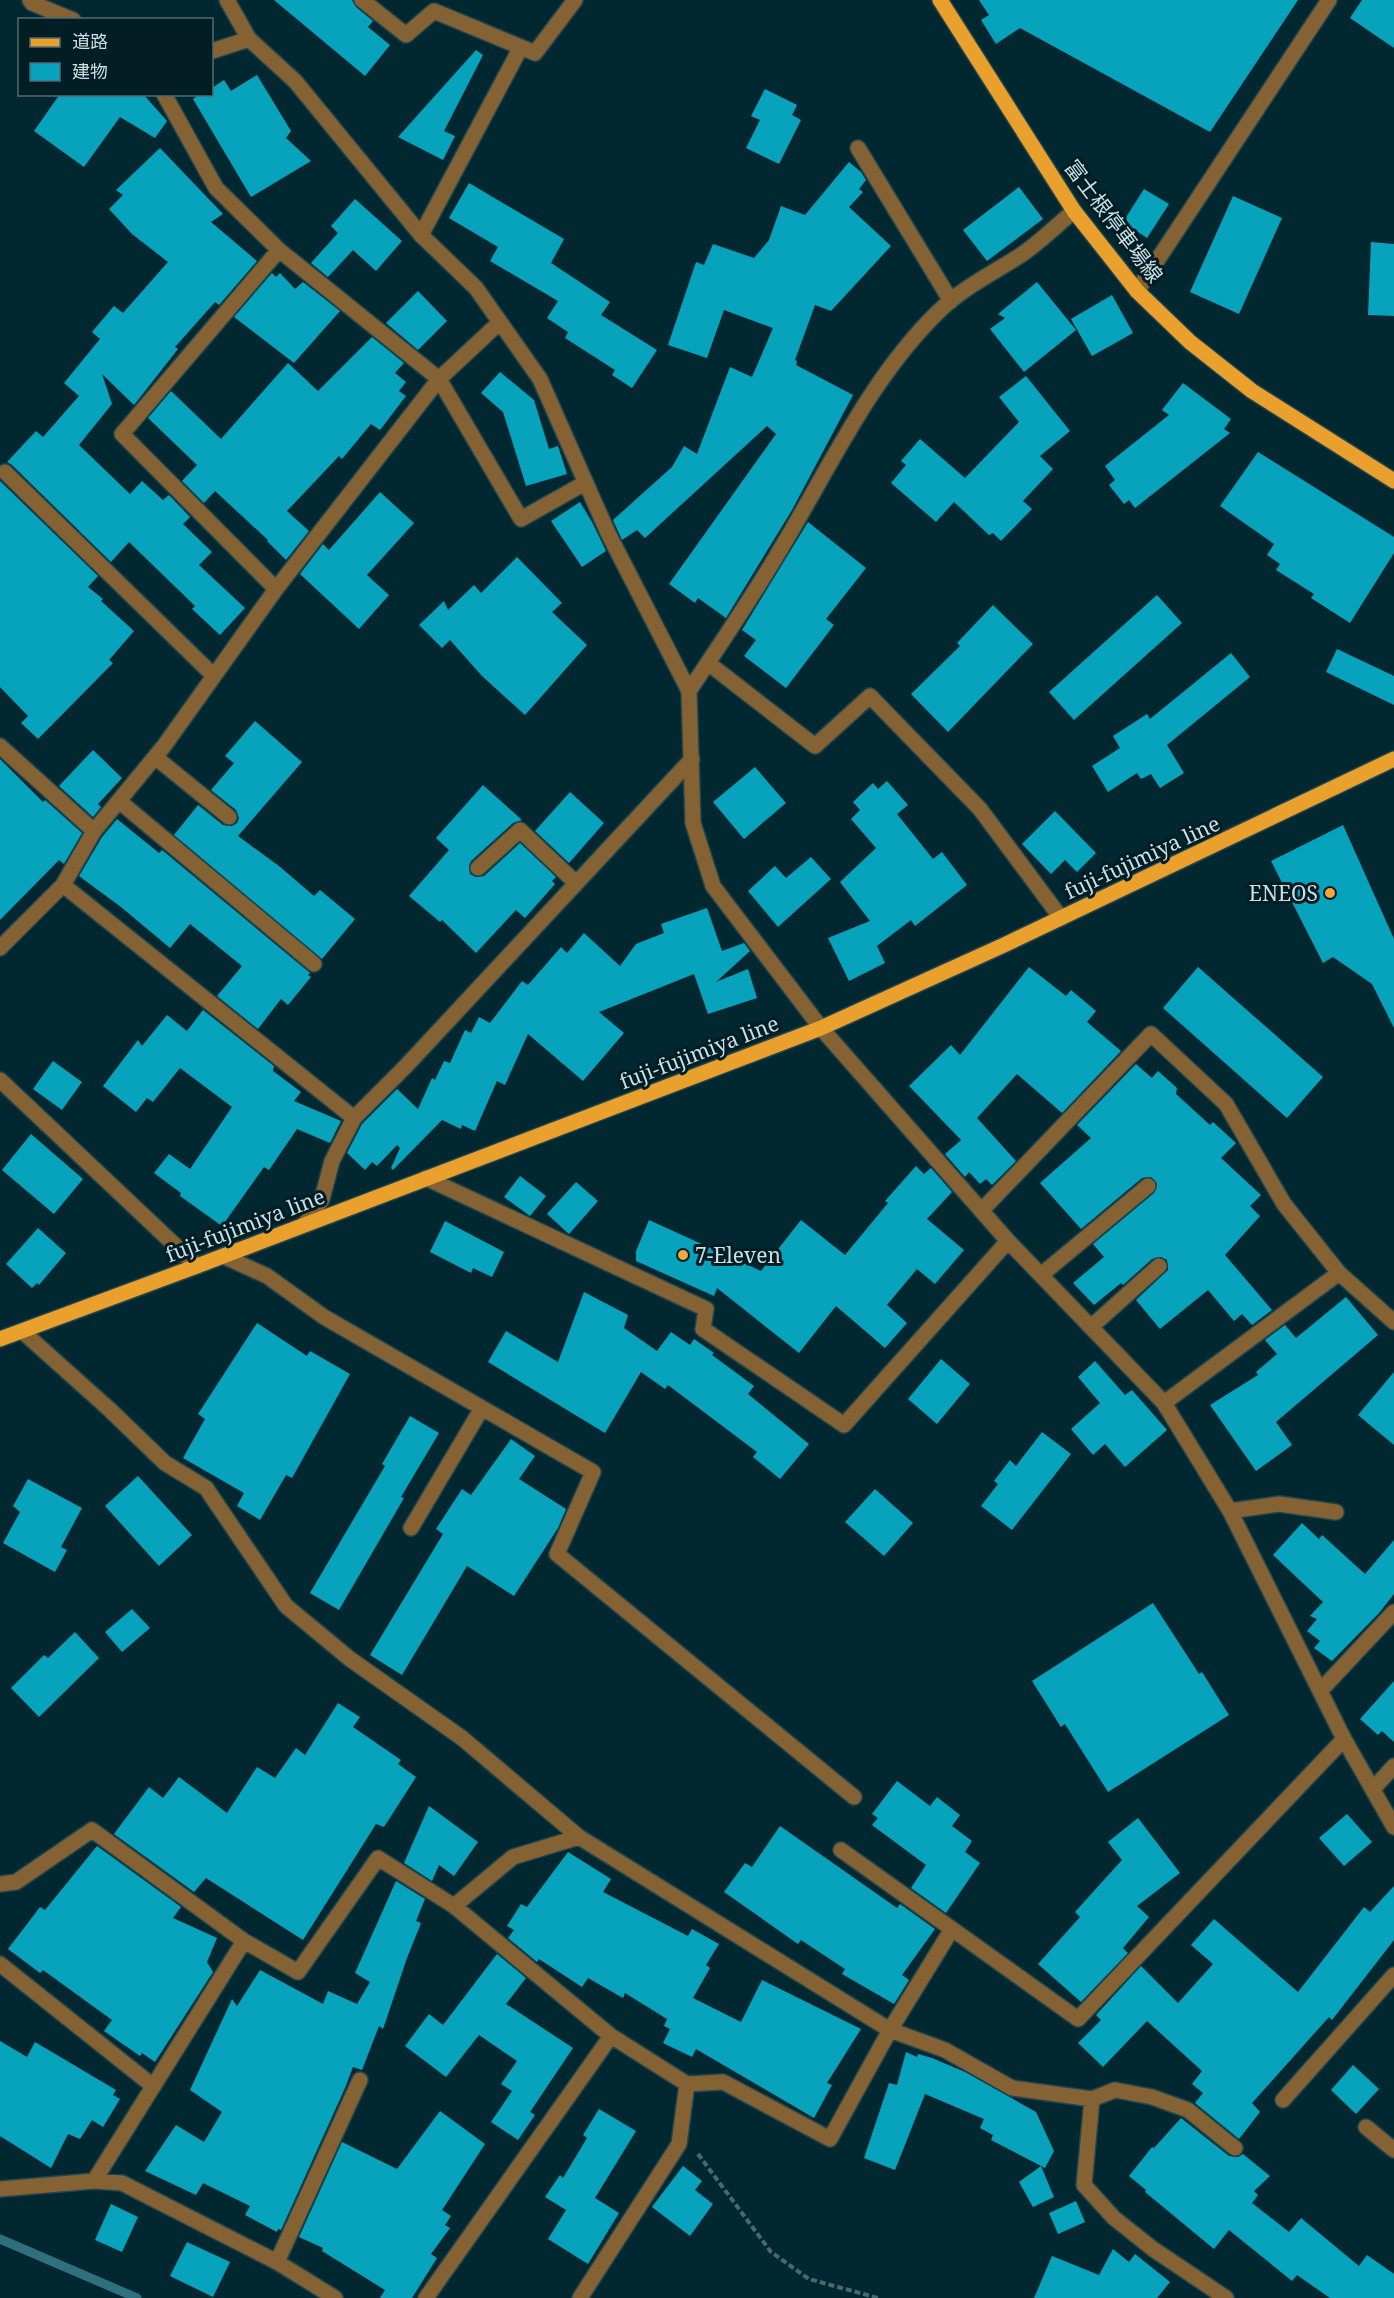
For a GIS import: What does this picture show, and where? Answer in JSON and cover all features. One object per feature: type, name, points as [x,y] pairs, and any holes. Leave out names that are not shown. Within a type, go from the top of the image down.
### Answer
[{"type":"main road","name":"富士根停車場線","points":[[940,0],[1074,211],[1137,291],[1190,342],[1252,391],[1394,481]]},
{"type":"main road","name":"fuji-fujimiya line","points":[[0,1339],[821,1028],[1061,918],[1394,759]]},
{"type":"street","points":[[30,0],[32,3],[68,18]]},
{"type":"street","points":[[362,0],[406,35],[434,11],[534,53],[575,0]]},
{"type":"street","points":[[1137,291],[1329,0]]},
{"type":"street","points":[[234,3],[249,39],[295,81],[421,235],[476,288],[540,379],[608,533],[689,691],[693,823],[713,886],[821,1028],[1008,1241],[1164,1403],[1230,1511],[1344,1739],[1394,1827]]},
{"type":"street","points":[[213,51],[249,39]]},
{"type":"street","points":[[421,235],[521,47]]},
{"type":"street","points":[[165,96],[216,188],[279,250],[439,379],[521,519],[585,483]]},
{"type":"street","points":[[858,148],[951,301]]},
{"type":"street","points":[[689,691],[736,622],[783,546],[865,404],[914,338],[951,301],[975,282],[1023,254],[1074,211]]},
{"type":"street","points":[[276,589],[122,434],[279,250]]},
{"type":"street","points":[[0,948],[63,885],[94,831],[155,757],[276,589],[439,379],[500,322]]},
{"type":"street","points":[[5,472],[214,676]]},
{"type":"street","points":[[708,663],[815,746],[870,696],[980,809],[1061,918]]},
{"type":"street","points":[[0,746],[94,831]]},
{"type":"street","points":[[155,757],[229,817]]},
{"type":"street","points":[[305,1224],[322,1199],[332,1161],[354,1118],[406,1066],[692,759]]},
{"type":"street","points":[[119,801],[315,964]]},
{"type":"street","points":[[478,868],[520,830],[576,883]]},
{"type":"street","points":[[63,885],[354,1118]]},
{"type":"street","points":[[982,1210],[1151,1034],[1226,1104],[1284,1204],[1339,1273],[1394,1323]]},
{"type":"street","points":[[0,1080],[197,1266]]},
{"type":"street","points":[[426,1178],[706,1309],[703,1329],[844,1425],[1008,1241]]},
{"type":"street","points":[[1041,1275],[1148,1185]]},
{"type":"street","points":[[223,1256],[267,1276],[324,1317],[593,1472],[557,1554],[854,1797]]},
{"type":"street","points":[[1091,1327],[1159,1266]]},
{"type":"street","points":[[1164,1403],[1339,1273]]},
{"type":"street","points":[[22,1331],[110,1409],[165,1463],[206,1488],[286,1606],[350,1659],[462,1738],[579,1837],[890,2030],[945,2050],[1012,2088],[1092,2099],[1115,2090],[1152,2097],[1188,2110],[1235,2148]]},
{"type":"street","points":[[411,1528],[482,1408]]},
{"type":"street","points":[[1230,1511],[1279,1504],[1336,1512]]},
{"type":"street","points":[[1320,1691],[1394,1612]]},
{"type":"street","points":[[841,1850],[1078,2019],[1344,1739]]},
{"type":"street","points":[[1373,1789],[1394,1766]]},
{"type":"street","points":[[0,1884],[16,1882],[92,1830],[244,1941],[298,1971],[378,1858],[454,1906],[611,2036],[687,2084],[723,2082],[830,2139],[890,2030],[952,1929]]},
{"type":"street","points":[[454,1906],[513,1857],[579,1837]]},
{"type":"street","points":[[94,2181],[244,1941]]},
{"type":"street","points":[[0,1964],[153,2086]]},
{"type":"street","points":[[1283,2100],[1394,1975]]},
{"type":"street","points":[[426,2298],[611,2036]]},
{"type":"street","points":[[277,2262],[360,2080]]},
{"type":"street","points":[[580,2298],[679,2144],[687,2084]]},
{"type":"street","points":[[1092,2099],[1084,2185],[1114,2218],[1226,2298]]},
{"type":"street","points":[[1366,2127],[1394,2150]]},
{"type":"street","points":[[0,2189],[94,2181],[122,2183],[277,2262],[335,2298]]},
{"type":"path","points":[[679,2144],[697,2153],[771,2252],[809,2279],[878,2298]]},
{"type":"building","points":[[274,0],[352,0],[356,7],[373,21],[368,27],[390,45],[365,76]]},
{"type":"building","points":[[979,0],[1298,0],[1210,132],[1020,28],[996,44],[981,20],[989,15]]},
{"type":"building","points":[[1362,0],[1394,0],[1394,48],[1350,18]]},
{"type":"building","points":[[476,50],[483,55],[444,131],[455,136],[443,160],[398,137]]},
{"type":"building","points":[[257,75],[291,131],[286,138],[311,161],[251,197],[193,99],[197,96],[213,96],[213,87],[224,80],[231,91]]},
{"type":"building","points":[[765,89],[797,105],[792,115],[801,120],[779,164],[746,148],[760,120],[751,116]]},
{"type":"building","points":[[59,96],[145,96],[167,121],[155,138],[120,117],[84,167],[34,131]]},
{"type":"building","points":[[160,148],[223,214],[211,222],[257,261],[219,305],[215,302],[175,347],[178,349],[134,405],[102,374],[112,404],[79,445],[130,494],[142,481],[163,500],[169,495],[190,517],[183,524],[212,552],[199,565],[245,608],[220,635],[192,609],[195,606],[129,542],[111,562],[7,462],[36,431],[43,437],[79,396],[64,383],[100,339],[92,332],[114,306],[123,313],[168,262],[132,234],[109,209],[123,195],[116,190]]},
{"type":"building","points":[[849,162],[861,172],[866,180],[859,189],[863,192],[849,207],[891,246],[831,311],[815,305],[795,360],[796,365],[853,395],[792,510],[726,618],[698,598],[695,603],[669,584],[776,434],[767,426],[645,538],[637,530],[622,540],[613,520],[672,467],[684,446],[697,454],[730,367],[752,377],[773,328],[724,310],[707,358],[668,345],[696,262],[704,265],[713,244],[754,258],[769,240],[781,206],[805,215]]},
{"type":"building","points":[[469,183],[564,239],[551,263],[610,302],[601,315],[657,350],[632,388],[612,375],[615,370],[565,338],[568,332],[547,318],[558,301],[490,261],[498,247],[449,218]]},
{"type":"building","points":[[1019,187],[1043,219],[987,261],[963,230]]},
{"type":"building","points":[[1144,189],[1169,204],[1147,238],[1123,222]]},
{"type":"building","points":[[1233,196],[1282,218],[1239,314],[1190,292]]},
{"type":"building","points":[[355,199],[402,241],[376,271],[353,250],[328,277],[311,263],[338,233],[331,226]]},
{"type":"building","points":[[1371,242],[1394,244],[1394,316],[1368,315]]},
{"type":"building","points":[[272,273],[276,277],[280,273],[295,289],[303,282],[340,311],[294,363],[234,317]]},
{"type":"building","points":[[1037,282],[1076,330],[1024,372],[990,329],[1005,318],[998,314]]},
{"type":"building","points":[[418,291],[447,321],[418,350],[386,323]]},
{"type":"building","points":[[1112,295],[1133,333],[1092,356],[1071,319]]},
{"type":"building","points":[[372,337],[404,363],[395,373],[406,382],[399,391],[406,396],[380,430],[371,424],[342,459],[339,456],[287,511],[309,531],[286,560],[215,491],[204,503],[182,481],[197,465],[148,418],[171,391],[221,439],[288,363],[318,391]]},
{"type":"building","points":[[500,372],[534,400],[549,449],[558,446],[567,474],[526,486],[503,412],[481,393]]},
{"type":"building","points":[[1026,376],[1070,431],[1040,456],[1053,469],[1023,501],[1032,509],[1001,541],[993,533],[989,535],[954,502],[936,522],[891,483],[906,465],[901,461],[920,439],[965,478],[1019,422],[999,397]]},
{"type":"building","points":[[1183,383],[1231,419],[1224,429],[1230,433],[1135,508],[1129,500],[1124,504],[1109,485],[1115,480],[1105,466],[1169,415],[1162,410]]},
{"type":"building","points":[[1258,452],[1394,537],[1394,553],[1350,623],[1311,598],[1314,594],[1276,570],[1280,564],[1267,555],[1274,544],[1220,506]]},
{"type":"building","points":[[0,481],[98,576],[88,587],[134,631],[109,660],[113,663],[38,739],[21,723],[28,716],[0,687]]},
{"type":"building","points":[[380,492],[414,523],[367,575],[389,595],[359,629],[300,574],[323,544],[329,550]]},
{"type":"building","points":[[580,502],[606,551],[582,567],[551,521]]},
{"type":"building","points":[[808,522],[866,568],[826,619],[834,625],[786,688],[744,656],[756,640],[742,630]]},
{"type":"building","points":[[517,557],[562,603],[552,612],[587,645],[525,715],[482,676],[450,640],[442,648],[419,625],[444,601],[448,610],[474,585],[481,593]]},
{"type":"building","points":[[1157,595],[1182,623],[1074,720],[1049,692]]},
{"type":"building","points":[[993,605],[1033,644],[948,732],[911,694],[960,646],[957,643]]},
{"type":"building","points":[[1337,649],[1394,676],[1394,705],[1326,672]]},
{"type":"building","points":[[1231,653],[1250,677],[1167,745],[1184,773],[1160,788],[1151,774],[1141,779],[1137,773],[1108,792],[1092,766],[1120,748],[1113,736],[1147,714],[1150,719]]},
{"type":"building","points":[[255,721],[302,762],[238,836],[279,866],[314,896],[320,890],[355,919],[322,959],[174,835],[198,805],[223,825],[232,826],[237,823],[239,818],[236,810],[211,790],[234,763],[225,756]]},
{"type":"building","points":[[93,750],[122,778],[98,804],[101,807],[93,817],[59,786]]},
{"type":"building","points":[[0,759],[43,802],[45,800],[82,833],[64,864],[59,860],[0,920]]},
{"type":"building","points":[[755,767],[786,803],[744,839],[713,802]]},
{"type":"building","points":[[887,781],[908,805],[897,814],[933,859],[942,852],[967,885],[915,926],[911,920],[877,946],[885,963],[849,981],[828,938],[870,921],[840,882],[876,848],[851,819],[860,810],[853,802],[873,783],[878,789]]},
{"type":"building","points":[[483,785],[522,820],[513,823],[471,861],[470,874],[476,877],[484,876],[520,843],[556,877],[552,881],[555,884],[525,918],[516,910],[476,953],[442,920],[440,922],[409,896],[449,850],[436,838]]},
{"type":"building","points":[[570,792],[604,823],[569,863],[535,831]]},
{"type":"building","points":[[1055,811],[1096,853],[1077,872],[1065,860],[1051,874],[1022,844]]},
{"type":"building","points":[[117,819],[159,853],[162,850],[310,973],[308,975],[311,977],[288,1005],[281,999],[258,1029],[217,996],[242,966],[190,924],[170,948],[79,876],[102,837]]},
{"type":"building","name":"ENEOS","points":[[1343,825],[1394,939],[1394,1028],[1372,984],[1333,957],[1323,963],[1271,861]]},
{"type":"building","points":[[811,857],[831,879],[778,927],[748,891],[775,866],[786,878]]},
{"type":"building","points":[[707,908],[722,951],[744,943],[750,951],[716,982],[748,969],[757,998],[708,1014],[694,974],[599,1012],[624,1033],[583,1081],[528,1034],[505,1085],[497,1081],[475,1131],[462,1125],[461,1129],[442,1120],[393,1170],[391,1168],[400,1148],[397,1145],[377,1166],[372,1162],[365,1170],[347,1153],[362,1124],[397,1089],[418,1109],[432,1078],[435,1080],[444,1061],[450,1063],[465,1030],[471,1033],[479,1017],[490,1023],[522,981],[528,985],[561,947],[567,953],[584,933],[620,966],[636,944],[664,933],[661,924]]},
{"type":"building","points":[[1029,967],[1066,996],[1071,990],[1096,1011],[1087,1022],[1121,1051],[1062,1113],[1017,1074],[977,1118],[1016,1161],[992,1185],[986,1179],[980,1184],[969,1172],[965,1177],[945,1154],[961,1140],[909,1086],[951,1045],[960,1055]]},
{"type":"building","points":[[1198,967],[1323,1077],[1287,1118],[1163,1008]]},
{"type":"building","points":[[203,1010],[274,1066],[273,1071],[301,1092],[294,1101],[341,1121],[330,1143],[297,1129],[269,1170],[264,1167],[222,1226],[180,1196],[181,1193],[154,1173],[169,1154],[190,1169],[232,1107],[180,1068],[153,1102],[147,1098],[136,1112],[103,1086],[138,1040],[142,1046],[167,1015],[187,1031]]},
{"type":"building","points":[[53,1061],[82,1082],[62,1110],[33,1089]]},
{"type":"building","points":[[1136,1064],[1152,1078],[1158,1071],[1177,1088],[1176,1094],[1210,1125],[1213,1122],[1236,1143],[1221,1158],[1261,1195],[1250,1206],[1260,1216],[1225,1255],[1272,1310],[1252,1325],[1242,1314],[1234,1321],[1208,1290],[1160,1329],[1136,1300],[1168,1270],[1167,1260],[1161,1257],[1152,1259],[1123,1285],[1121,1283],[1094,1305],[1073,1283],[1104,1257],[1093,1244],[1154,1193],[1157,1184],[1151,1177],[1142,1178],[1081,1229],[1040,1183],[1091,1138],[1077,1125]]},
{"type":"building","points":[[31,1134],[83,1179],[54,1214],[2,1170]]},
{"type":"building","points":[[916,1166],[924,1174],[931,1168],[952,1192],[927,1219],[964,1250],[935,1284],[917,1269],[887,1305],[907,1323],[885,1348],[836,1306],[799,1353],[717,1288],[714,1296],[636,1261],[636,1251],[649,1220],[761,1271],[801,1220],[845,1255],[888,1203],[885,1201]]},
{"type":"building","points":[[520,1176],[546,1196],[530,1216],[504,1197]]},
{"type":"building","points":[[576,1182],[598,1201],[569,1234],[547,1214]]},
{"type":"building","points":[[445,1221],[504,1252],[492,1277],[473,1268],[471,1273],[430,1252]]},
{"type":"building","points":[[38,1228],[66,1253],[39,1285],[37,1283],[32,1288],[6,1264]]},
{"type":"building","points":[[584,1292],[628,1315],[624,1328],[657,1351],[671,1332],[690,1345],[694,1339],[754,1386],[748,1394],[809,1444],[780,1479],[753,1457],[757,1452],[668,1385],[665,1389],[641,1372],[605,1433],[488,1362],[506,1331],[558,1362]]},
{"type":"building","points":[[1346,1297],[1378,1335],[1276,1422],[1292,1445],[1256,1471],[1210,1405],[1258,1375],[1256,1372],[1277,1354],[1265,1340],[1285,1325],[1296,1338]]},
{"type":"building","points":[[257,1323],[307,1356],[310,1351],[350,1374],[292,1478],[286,1475],[260,1520],[237,1506],[244,1493],[183,1458],[205,1419],[198,1414]]},
{"type":"building","points":[[941,1359],[970,1384],[937,1424],[908,1399]]},
{"type":"building","points":[[1095,1361],[1125,1395],[1132,1390],[1167,1430],[1125,1467],[1105,1444],[1093,1455],[1071,1429],[1100,1403],[1078,1377]]},
{"type":"building","points":[[1394,1372],[1394,1445],[1358,1415]]},
{"type":"building","points":[[410,1416],[439,1433],[339,1610],[310,1593],[385,1466],[382,1464]]},
{"type":"building","points":[[1042,1432],[1071,1454],[1012,1530],[981,1506],[998,1484],[994,1481],[1010,1460],[1016,1466]]},
{"type":"building","points":[[511,1439],[535,1456],[519,1479],[566,1509],[558,1528],[514,1596],[467,1566],[402,1675],[370,1655],[443,1534],[436,1529],[462,1489],[471,1495]]},
{"type":"building","points":[[138,1476],[192,1535],[159,1566],[105,1506]]},
{"type":"building","points":[[28,1479],[82,1508],[61,1547],[67,1550],[55,1572],[3,1543],[20,1512],[13,1506]]},
{"type":"building","points":[[875,1489],[913,1523],[884,1556],[845,1522]]},
{"type":"building","points":[[1302,1523],[1319,1539],[1322,1535],[1365,1574],[1394,1540],[1394,1594],[1379,1613],[1332,1661],[1314,1648],[1320,1641],[1307,1631],[1317,1619],[1310,1616],[1323,1602],[1273,1555]]},
{"type":"building","points":[[1153,1603],[1199,1674],[1202,1672],[1229,1715],[1108,1792],[1065,1724],[1061,1727],[1032,1681]]},
{"type":"building","points":[[132,1609],[150,1628],[122,1652],[105,1632]]},
{"type":"building","points":[[75,1632],[99,1658],[39,1717],[11,1688],[44,1655],[48,1658]]},
{"type":"building","points":[[1394,1681],[1394,1742],[1382,1731],[1378,1735],[1360,1719]]},
{"type":"building","points":[[338,1703],[360,1717],[353,1727],[401,1760],[398,1764],[416,1777],[384,1827],[376,1824],[303,1940],[206,1878],[194,1892],[114,1834],[149,1787],[163,1798],[179,1777],[227,1813],[257,1767],[275,1778],[296,1748],[305,1755]]},
{"type":"building","points":[[897,1781],[930,1806],[937,1797],[960,1815],[952,1826],[972,1841],[965,1852],[980,1863],[946,1913],[911,1888],[926,1865],[872,1825],[878,1818],[872,1814]]},
{"type":"building","points":[[429,1806],[478,1842],[454,1876],[439,1865],[432,1881],[404,1863]]},
{"type":"building","points":[[1347,1814],[1372,1842],[1344,1866],[1319,1838]]},
{"type":"building","points":[[1138,1818],[1180,1873],[1137,1906],[1149,1917],[1123,1948],[1128,1953],[1081,2002],[1038,1964],[1080,1917],[1075,1912],[1122,1860],[1108,1842]]},
{"type":"building","points":[[780,1826],[897,1908],[900,1904],[935,1929],[902,1975],[909,1980],[894,2004],[842,1974],[845,1969],[801,1940],[798,1944],[724,1892],[745,1863],[752,1867]]},
{"type":"building","points":[[97,1846],[181,1907],[173,1918],[217,1938],[207,1962],[213,1972],[155,2062],[142,2053],[140,2056],[104,2031],[112,2020],[43,1970],[40,1973],[8,1949],[40,1907],[45,1910]]},
{"type":"building","points":[[568,1852],[611,1879],[603,1892],[688,1936],[692,1929],[719,1944],[706,1965],[710,1968],[693,1998],[741,2022],[762,1980],[861,2029],[827,2083],[832,2085],[814,2118],[696,2049],[692,2057],[663,2043],[670,2029],[664,2026],[667,2019],[625,1993],[623,1998],[588,1978],[582,1987],[539,1959],[537,1962],[508,1938],[514,1930],[507,1926],[521,1904],[527,1907]]},
{"type":"building","points":[[396,1881],[425,1899],[416,1921],[421,1923],[383,2029],[379,2026],[362,2070],[353,2067],[281,2230],[278,2229],[277,2232],[245,2215],[250,2206],[203,2183],[196,2195],[145,2171],[176,2125],[204,2142],[222,2112],[190,2090],[232,1999],[237,2006],[260,1970],[323,2004],[328,1991],[357,2004],[370,1982],[355,1973]]},
{"type":"building","points":[[1394,1886],[1394,1940],[1332,2020],[1329,2017],[1252,2103],[1260,2112],[1239,2139],[1195,2103],[1203,2093],[1192,2084],[1202,2071],[1147,2021],[1103,2067],[1078,2043],[1101,2020],[1096,2015],[1141,1966],[1178,2003],[1213,1964],[1191,1945],[1214,1919],[1298,1992],[1364,1907],[1370,1912]]},
{"type":"building","points":[[497,1954],[526,1978],[506,2004],[573,2048],[530,2112],[535,2115],[518,2140],[491,2122],[512,2091],[501,2084],[517,2061],[479,2035],[446,2077],[405,2046],[429,2014],[443,2025]]},
{"type":"building","points":[[0,2041],[27,2057],[35,2042],[116,2090],[113,2095],[120,2099],[103,2127],[92,2120],[80,2139],[68,2134],[51,2168],[0,2136]]},
{"type":"building","points":[[906,2052],[917,2057],[918,2054],[932,2058],[965,2072],[1036,2112],[1054,2151],[1045,2168],[991,2140],[993,2135],[980,2128],[984,2119],[925,2094],[895,2170],[864,2158],[889,2083],[897,2085]]},
{"type":"building","points":[[1353,2065],[1379,2089],[1356,2114],[1331,2090]]},
{"type":"building","points":[[599,2109],[636,2131],[595,2198],[619,2213],[588,2264],[548,2239],[566,2210],[545,2197],[560,2175],[563,2178],[587,2138],[583,2135]]},
{"type":"building","points":[[440,2111],[485,2144],[442,2210],[451,2216],[445,2225],[450,2228],[431,2254],[437,2258],[412,2298],[380,2298],[385,2290],[322,2251],[323,2248],[299,2237],[342,2142],[397,2169]]},
{"type":"building","points":[[1181,2118],[1229,2156],[1238,2157],[1243,2154],[1270,2176],[1254,2191],[1258,2195],[1252,2203],[1289,2232],[1301,2218],[1359,2266],[1367,2255],[1394,2274],[1394,2298],[1330,2298],[1297,2275],[1292,2281],[1229,2230],[1214,2249],[1145,2192],[1146,2190],[1129,2176],[1152,2147],[1154,2148]]},
{"type":"building","points":[[683,2166],[702,2181],[695,2190],[713,2204],[690,2236],[652,2207]]},
{"type":"building","points":[[1041,2166],[1054,2197],[1033,2207],[1019,2182]]},
{"type":"building","points":[[1076,2201],[1085,2222],[1058,2234],[1049,2213]]},
{"type":"building","points":[[111,2204],[138,2217],[122,2252],[95,2240]]},
{"type":"building","points":[[187,2242],[230,2262],[213,2297],[170,2276]]},
{"type":"building","points":[[1113,2249],[1129,2262],[1135,2254],[1170,2282],[1157,2298],[1034,2298],[1052,2256],[1099,2275]]},
{"type":"waterway","points":[[0,2239],[137,2298]]},
{"type":"place","name":"ENEOS","points":[[1330,893]]},
{"type":"place","name":"7-Eleven","points":[[683,1255]]}]
